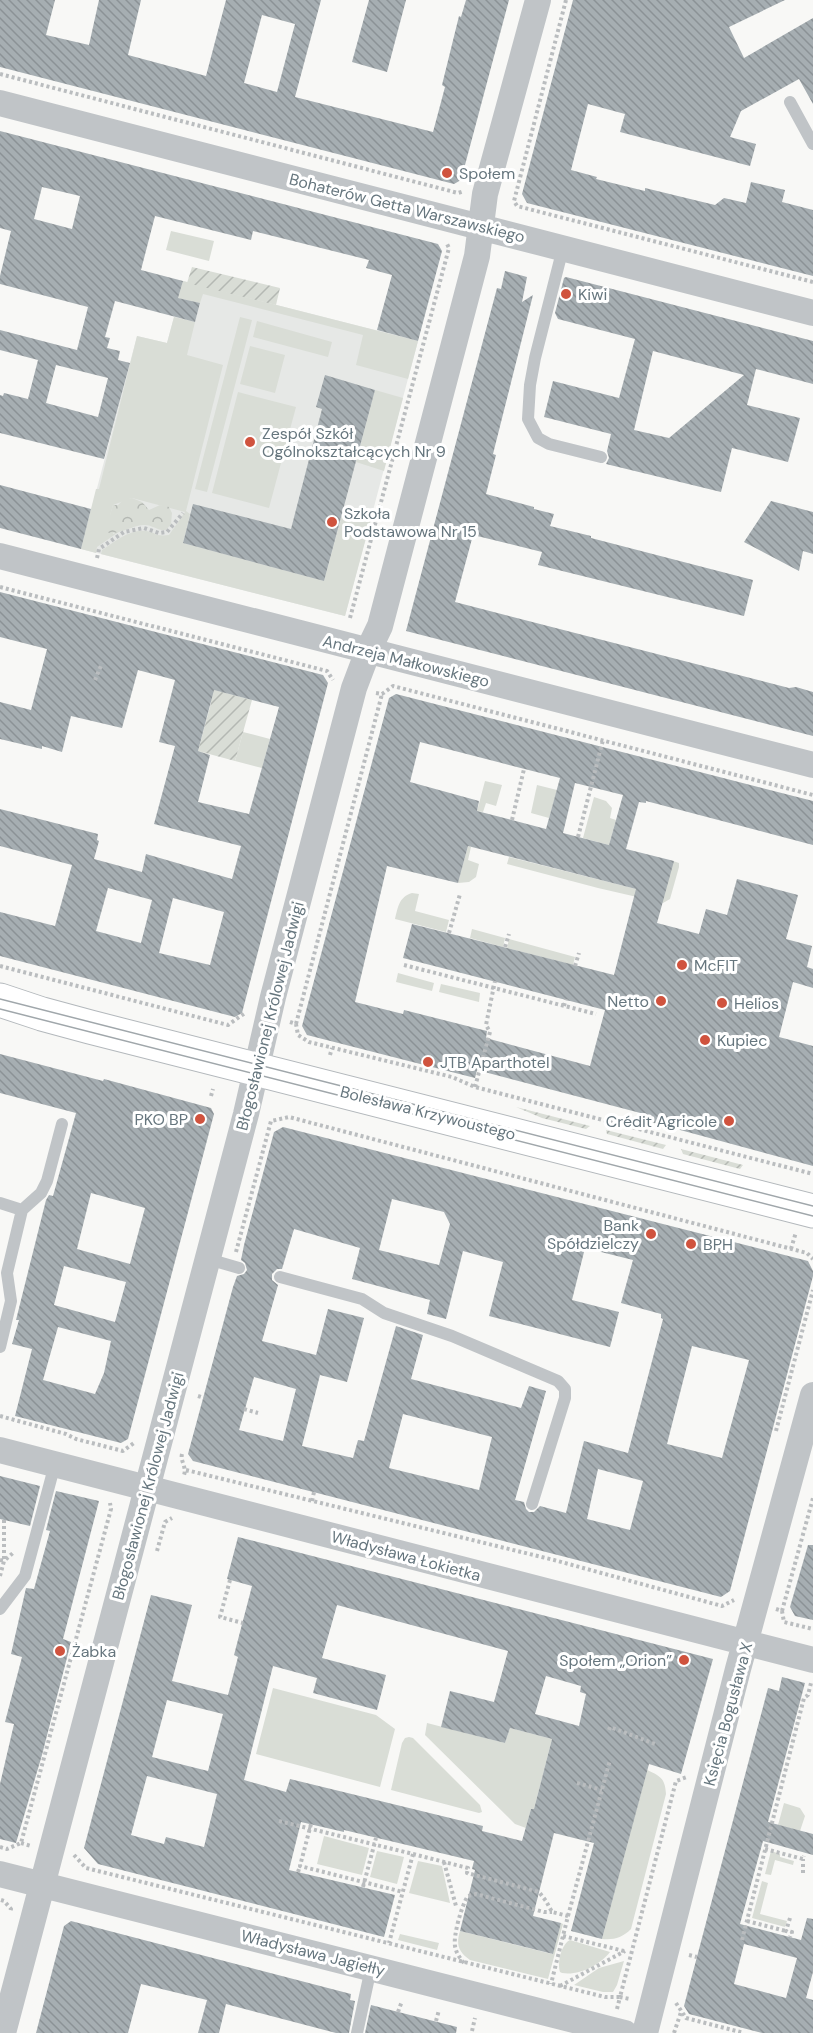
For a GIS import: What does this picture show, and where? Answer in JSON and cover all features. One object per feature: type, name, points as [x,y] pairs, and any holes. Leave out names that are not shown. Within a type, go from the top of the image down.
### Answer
[{"type":"street","name":"Błogosławionej Królowej Jadwigi","points":[[3,2033],[148,1488],[169,1453],[208,1260],[246,1114],[273,997],[354,688],[380,626],[477,256],[485,194],[538,0]]},
{"type":"street","name":"Bohaterów Getta Warszawskiego","points":[[0,103],[813,313]]},
{"type":"street","name":"Andrzeja Małkowskiego","points":[[0,556],[813,765]]},
{"type":"street","name":"Bolesława Krzywoustego","points":[[0,1000],[42,1014],[813,1211]]},
{"type":"street","name":"Bolesława Krzywoustego","points":[[0,1010],[42,1014]]},
{"type":"street","name":"Księcia Bogusława X","points":[[645,2033],[813,1395]]},
{"type":"street","name":"Władysława Łokietka","points":[[0,1450],[778,1652],[812,1670]]},
{"type":"street","name":"Władysława Jagiełły","points":[[0,1874],[369,1980],[625,2033]]},
{"type":"lane","points":[[790,102],[813,144]]},
{"type":"lane","points":[[563,248],[535,358],[527,408],[528,419],[538,438],[549,444],[601,457]]},
{"type":"lane","points":[[0,1347],[11,1300],[7,1273],[22,1210],[41,1193],[47,1181],[62,1124]]},
{"type":"lane","points":[[0,1203],[22,1210]]},
{"type":"lane","points":[[208,1260],[236,1267]]},
{"type":"lane","points":[[280,1277],[362,1299],[384,1313],[462,1340],[558,1381],[565,1389],[565,1398],[531,1504]]},
{"type":"lane","points":[[0,1609],[25,1576],[55,1464]]},
{"type":"lane","points":[[357,2033],[369,1980]]},
{"type":"path","points":[[566,0],[514,201],[517,206],[813,282]]},
{"type":"path","points":[[0,74],[458,193],[468,189]]},
{"type":"path","points":[[350,618],[449,248],[445,240]]},
{"type":"path","points":[[97,559],[99,549],[124,532],[144,528],[159,533],[167,532],[183,513]]},
{"type":"path","points":[[0,586],[327,671],[334,682],[382,694]]},
{"type":"path","points":[[95,680],[102,663]]},
{"type":"path","points":[[813,795],[393,686],[382,694],[293,1023],[298,1035],[309,1042],[452,1077],[475,1087],[813,1174]]},
{"type":"path","points":[[534,729],[536,723]]},
{"type":"path","points":[[578,837],[603,740]]},
{"type":"path","points":[[512,820],[524,769]]},
{"type":"path","points":[[449,933],[460,894]]},
{"type":"path","points":[[505,947],[508,934]]},
{"type":"path","points":[[575,966],[579,952]]},
{"type":"path","points":[[404,965],[597,1014]]},
{"type":"path","points":[[0,966],[228,1027],[244,1016],[247,1011],[254,1012]]},
{"type":"path","points":[[438,974],[440,967]]},
{"type":"path","points":[[475,1087],[490,1032],[486,1025],[495,981]]},
{"type":"path","points":[[564,1006],[566,999]]},
{"type":"path","points":[[330,1055],[332,1048]]},
{"type":"path","points":[[211,1096],[213,1089]]},
{"type":"path","points":[[311,1123],[313,1115]]},
{"type":"path","points":[[236,1267],[271,1121],[289,1117],[807,1253],[813,1259]]},
{"type":"path","points":[[195,1406],[201,1385]]},
{"type":"path","points":[[198,1396],[204,1398]]},
{"type":"path","points":[[244,1409],[258,1413]]},
{"type":"path","points":[[0,1416],[30,1422],[76,1439],[123,1451],[134,1443],[169,1453],[186,1470],[554,1560],[722,1606],[733,1600],[782,1611]]},
{"type":"path","points":[[169,1453],[184,1447]]},
{"type":"path","points":[[314,1501],[316,1493]]},
{"type":"path","points":[[778,1652],[784,1622],[782,1611],[813,1498]]},
{"type":"path","points":[[0,1847],[7,1849],[21,1843],[111,1509],[110,1502],[105,1499]]},
{"type":"path","points":[[156,1555],[165,1522],[173,1518]]},
{"type":"path","points":[[0,1560],[4,1561],[4,1520]]},
{"type":"path","points":[[456,1536],[458,1529]]},
{"type":"path","points":[[230,1580],[220,1617],[243,1623]]},
{"type":"path","points":[[679,1594],[681,1586]]},
{"type":"path","points":[[784,1622],[813,1629]]},
{"type":"path","points":[[742,1940],[804,1698],[808,1695],[812,1670]]},
{"type":"path","points":[[609,1730],[610,1727],[617,1729],[655,1744]]},
{"type":"path","points":[[551,1984],[610,1760]]},
{"type":"path","points":[[77,1847],[75,1856],[86,1868],[559,1986],[605,1997],[620,1997],[676,1782],[688,1777]]},
{"type":"path","points":[[577,1783],[602,1790]]},
{"type":"path","points":[[279,1821],[468,1868],[467,1873],[539,1892],[552,1911]]},
{"type":"path","points":[[298,1872],[310,1827]]},
{"type":"path","points":[[364,1885],[375,1838]]},
{"type":"path","points":[[765,1848],[803,1857],[803,1873]]},
{"type":"path","points":[[440,1852],[456,1906]]},
{"type":"path","points":[[389,1943],[413,1854]]},
{"type":"path","points":[[300,1866],[364,1885],[403,1892]]},
{"type":"path","points":[[465,1963],[457,1952],[455,1943],[466,1898],[476,1894],[568,1916]]},
{"type":"path","points":[[223,1902],[224,1896]]},
{"type":"path","points":[[488,1904],[489,1898]]},
{"type":"path","points":[[534,1916],[536,1910]]},
{"type":"path","points":[[287,1918],[288,1912]]},
{"type":"path","points":[[786,1931],[790,1918]]},
{"type":"path","points":[[747,1921],[792,1932],[790,1937]]},
{"type":"path","points":[[351,1934],[352,1929]]},
{"type":"path","points":[[563,1936],[632,1952]]},
{"type":"path","points":[[559,1986],[625,1952]]},
{"type":"path","points":[[689,1955],[697,1957]]},
{"type":"path","points":[[369,1980],[402,2001],[411,2003]]},
{"type":"path","points":[[399,2012],[402,2001]]},
{"type":"path","points":[[429,2007],[448,2012]]},
{"type":"path","points":[[436,2021],[439,2010]]},
{"type":"path","points":[[681,2012],[686,2018],[738,2029],[744,2033]]},
{"type":"path","points":[[466,2016],[486,2021]]},
{"type":"path","points":[[472,2031],[475,2019]]},
{"type":"shaded area","name":"Zespół Szkół Ogólnokształcących Nr 9","points":[[183,281],[418,341],[345,616],[81,549],[137,336],[167,343],[174,317],[195,321],[200,304],[178,298]]},
{"type":"green space","points":[[171,231],[214,241],[209,261],[166,250]]},
{"type":"green space","points":[[192,267],[280,288],[276,305],[187,283]]},
{"type":"green space","points":[[183,281],[418,341],[408,379],[356,365],[363,335],[203,294],[200,303],[178,298]]},
{"type":"green space","points":[[174,317],[195,322],[187,355],[223,365],[186,511],[190,514],[183,543],[324,581],[344,508],[372,516],[345,616],[101,554],[102,550],[134,532],[146,531],[169,535],[185,512],[132,498],[113,505],[110,516],[113,534],[123,529],[97,547],[96,553],[81,549],[96,489],[99,489],[137,336],[167,343]]},
{"type":"green space","points":[[240,317],[252,320],[207,492],[195,489]]},
{"type":"green space","points":[[257,321],[332,342],[328,357],[253,337]]},
{"type":"green space","points":[[250,346],[285,355],[275,393],[240,384]]},
{"type":"green space","points":[[375,390],[403,398],[384,471],[356,462]]},
{"type":"green space","points":[[238,392],[296,407],[269,508],[212,493]]},
{"type":"green space","points":[[132,498],[142,502],[149,510],[160,505],[169,507],[172,513],[171,524],[166,530],[143,525],[115,533],[106,532],[104,521],[110,515],[113,505]]},
{"type":"green space","points":[[207,688],[252,700],[235,761],[198,751],[211,703]]},
{"type":"green space","points":[[243,732],[270,739],[262,768],[235,761]]},
{"type":"green space","points":[[485,781],[502,785],[496,806],[486,803],[483,812],[477,811]]},
{"type":"green space","points":[[537,785],[557,790],[549,818],[531,813]]},
{"type":"green space","points":[[594,797],[606,801],[612,808],[610,818],[616,820],[609,845],[583,838]]},
{"type":"green space","points":[[468,846],[471,847],[468,860],[479,864],[476,877],[469,882],[458,883]]},
{"type":"green space","points":[[509,857],[664,896],[673,861],[679,863],[679,867],[670,899],[663,903],[507,864]]},
{"type":"green space","points":[[412,893],[419,894],[415,911],[449,920],[446,932],[395,919],[402,900]]},
{"type":"green space","points":[[472,929],[505,938],[503,947],[470,938]]},
{"type":"green space","points":[[509,939],[575,957],[573,965],[507,948]]},
{"type":"green space","points":[[398,973],[434,983],[432,991],[396,982]]},
{"type":"green space","points":[[441,984],[480,993],[479,1002],[439,992]]},
{"type":"green space","points":[[516,1107],[590,1126],[586,1129],[542,1118]]},
{"type":"green space","points":[[606,1130],[666,1145],[663,1149],[607,1134]]},
{"type":"green space","points":[[681,1149],[743,1165],[740,1169],[683,1154]]},
{"type":"green space","points":[[273,1688],[376,1715],[395,1729],[380,1787],[256,1754]]},
{"type":"green space","points":[[427,1723],[505,1743],[510,1728],[552,1739],[534,1809],[531,1809],[526,1828],[515,1824],[425,1735]]},
{"type":"green space","points":[[405,1738],[413,1738],[480,1805],[482,1812],[391,1790],[402,1743]]},
{"type":"green space","points":[[647,1770],[661,1779],[665,1785],[666,1794],[631,1929],[618,1938],[602,1939]]},
{"type":"green space","points":[[784,1803],[800,1808],[805,1816],[800,1831],[778,1825]]},
{"type":"green space","points":[[324,1836],[369,1848],[362,1875],[317,1864]]},
{"type":"green space","points":[[377,1851],[404,1857],[397,1884],[370,1877]]},
{"type":"green space","points":[[771,1851],[780,1854],[780,1857],[794,1861],[793,1865],[775,1860],[771,1875],[765,1874]]},
{"type":"green space","points":[[418,1861],[442,1866],[450,1903],[409,1893]]},
{"type":"green space","points":[[762,1881],[768,1883],[760,1914],[787,1921],[785,1927],[752,1918]]},
{"type":"green space","points":[[561,1923],[563,1924],[548,1979],[470,1960],[459,1947],[460,1931],[552,1954]]},
{"type":"green space","points":[[400,1934],[439,1943],[437,1950],[398,1940]]},
{"type":"green space","points":[[570,1940],[610,1952],[589,1968],[575,1973],[562,1973],[559,1968],[559,1959],[564,1946]]},
{"type":"green space","points":[[624,1961],[613,1992],[574,1985],[599,1968]]},
{"type":"building","points":[[0,0],[55,0],[46,35],[89,45],[99,0],[141,0],[128,55],[206,76],[226,0],[321,0],[295,97],[433,132],[445,87],[442,85],[459,16],[461,17],[466,0],[509,0],[461,180],[454,184],[0,67]],"holes":[[[262,15],[295,24],[277,92],[244,83]]]},
{"type":"building","points":[[369,0],[406,0],[387,72],[352,62]]},
{"type":"building","points":[[573,0],[785,0],[729,27],[744,58],[813,18],[813,104],[799,79],[741,111],[730,137],[756,144],[750,166],[620,132],[625,114],[588,104],[571,170],[597,177],[596,179],[645,191],[645,188],[715,205],[724,198],[746,203],[751,182],[785,190],[782,202],[813,210],[813,276],[527,203],[522,194]]},
{"type":"building","points":[[0,131],[438,244],[442,251],[418,341],[377,330],[392,275],[366,268],[369,260],[253,231],[251,240],[155,216],[141,270],[183,281],[178,298],[200,303],[195,322],[115,301],[105,337],[110,338],[107,348],[120,351],[118,360],[130,363],[104,459],[0,433],[0,395],[3,396],[4,393],[28,399],[38,360],[0,350],[0,330],[77,350],[88,307],[0,284],[11,231],[0,228]],"holes":[[[42,187],[80,196],[72,229],[34,219]],[[56,365],[108,378],[98,417],[46,403]]]},
{"type":"building","points":[[505,271],[527,277],[522,302],[533,295],[493,454],[496,455],[486,494],[554,514],[550,526],[753,580],[744,616],[538,565],[542,552],[473,535],[455,602],[789,688],[796,687],[813,692],[813,736],[406,631],[497,288],[501,289]]},
{"type":"building","points":[[564,278],[813,341],[813,384],[756,369],[747,405],[800,418],[788,462],[732,448],[721,492],[606,464],[609,458],[607,451],[611,434],[544,417],[553,381],[619,398],[635,339],[558,319],[555,313]],"holes":[[[653,351],[744,375],[669,438],[634,430]]]},
{"type":"building","points":[[325,375],[375,390],[324,581],[183,543],[193,504],[291,529],[322,409],[316,407]]},
{"type":"building","points":[[0,485],[91,509],[81,549],[0,528]]},
{"type":"building","points":[[771,501],[813,512],[813,554],[803,551],[799,571],[744,542]]},
{"type":"building","points":[[0,592],[323,675],[328,683],[242,1013],[235,1017],[0,956],[0,912],[55,926],[72,865],[0,846],[0,809],[98,834],[97,840],[99,841],[94,859],[142,872],[146,854],[232,879],[241,846],[154,824],[175,746],[159,742],[175,680],[138,670],[122,728],[71,716],[62,752],[0,739],[0,702],[31,710],[47,649],[0,637]],"holes":[[[214,690],[279,707],[249,814],[198,802],[210,755],[198,751]],[[108,888],[152,900],[141,943],[96,931]],[[173,898],[224,912],[210,965],[159,953]]]},
{"type":"building","points":[[396,694],[813,801],[813,845],[646,801],[646,803],[639,802],[626,849],[674,861],[657,923],[699,934],[706,909],[727,915],[737,879],[798,895],[786,939],[812,946],[807,967],[813,969],[813,988],[793,982],[779,1037],[813,1046],[813,1166],[647,1121],[648,1115],[477,1070],[475,1078],[307,1035],[302,1026],[389,698]],"holes":[[[420,742],[560,778],[546,829],[477,811],[479,801],[410,782]],[[575,783],[623,795],[609,845],[563,833]],[[468,846],[636,889],[614,975],[412,924],[403,958],[605,1010],[590,1066],[486,1038],[487,1031],[404,1010],[403,1014],[355,1002],[387,866],[458,883]]]},
{"type":"building","points":[[0,1054],[211,1108],[214,1114],[128,1439],[121,1443],[15,1416],[32,1349],[12,1344],[19,1320],[16,1320],[46,1200],[49,1195],[53,1196],[76,1113],[0,1093]],"holes":[[[91,1193],[145,1208],[130,1264],[77,1249]],[[64,1266],[126,1282],[115,1322],[54,1305]],[[58,1327],[111,1341],[104,1373],[95,1394],[43,1380]]]},
{"type":"building","points":[[283,1127],[808,1261],[813,1276],[730,1591],[721,1597],[193,1461],[188,1454],[233,1287],[237,1276],[244,1274],[247,1270],[245,1263],[241,1260],[274,1132]],"holes":[[[392,1199],[444,1212],[450,1224],[439,1265],[379,1250]],[[294,1229],[360,1248],[352,1279],[430,1300],[427,1314],[446,1319],[463,1251],[503,1262],[489,1316],[610,1347],[619,1312],[572,1300],[585,1248],[633,1260],[621,1303],[661,1314],[663,1319],[628,1453],[584,1441],[566,1513],[540,1506],[534,1512],[529,1512],[524,1502],[515,1500],[546,1391],[529,1386],[521,1408],[411,1379],[423,1335],[396,1326],[364,1441],[358,1440],[353,1458],[302,1446],[320,1375],[347,1382],[364,1318],[328,1309],[316,1355],[262,1341],[278,1285],[272,1280],[272,1274],[277,1269],[282,1269]],[[692,1346],[749,1360],[722,1458],[667,1444]],[[254,1377],[296,1389],[283,1441],[239,1430]],[[403,1414],[492,1437],[479,1490],[389,1468]],[[598,1469],[643,1481],[630,1530],[587,1519]]]},
{"type":"building","points":[[0,1476],[40,1486],[30,1526],[0,1519]]},
{"type":"building","points":[[56,1491],[99,1501],[63,1639],[71,1642],[42,1755],[16,1843],[0,1839],[0,1784],[14,1724],[5,1722],[22,1657],[11,1654],[26,1588],[34,1589],[50,1531],[46,1530]]},
{"type":"building","points":[[238,1537],[713,1659],[681,1774],[649,1764],[602,1939],[571,1931],[594,1843],[554,1833],[533,1916],[561,1923],[553,1954],[460,1931],[475,1870],[472,1869],[474,1861],[344,1830],[344,1832],[301,1822],[289,1870],[395,1895],[384,1937],[98,1864],[84,1848],[151,1595],[192,1605],[172,1681],[228,1695],[238,1657],[234,1655],[252,1586],[227,1579]],"holes":[[[337,1605],[508,1651],[494,1702],[450,1691],[441,1727],[505,1743],[510,1728],[552,1739],[534,1809],[531,1809],[522,1841],[482,1831],[483,1826],[290,1779],[286,1792],[244,1780],[273,1666],[317,1678],[313,1693],[377,1710],[386,1675],[322,1658]],[[546,1676],[581,1686],[580,1692],[586,1694],[579,1726],[535,1714]],[[167,1700],[223,1714],[208,1771],[152,1757]],[[147,1776],[217,1794],[204,1847],[166,1837],[164,1844],[131,1835]]]},
{"type":"building","points":[[808,1545],[813,1545],[813,1620],[795,1616],[790,1607]]},
{"type":"building","points":[[782,1677],[805,1683],[768,1822],[813,1834],[813,1855],[763,1841],[740,1924],[801,1940],[807,1918],[813,1919],[813,1972],[806,1998],[813,2000],[813,2033],[762,2033],[689,2014],[684,2006],[768,1688],[779,1691]],"holes":[[[744,1944],[797,1958],[786,1998],[734,1984]]]},
{"type":"building","points":[[71,1921],[351,1994],[350,2000],[355,2001],[349,2033],[336,2033],[226,2004],[219,2033],[198,2033],[207,2000],[141,1984],[128,2033],[36,2033],[64,1926]]},
{"type":"building","points":[[371,2005],[457,2027],[456,2033],[365,2033]]},
{"type":"tram line","points":[[0,999],[813,1206]]},
{"type":"tram line","points":[[0,1009],[813,1216]]},
{"type":"place","name":"Społem","points":[[447,173]]},
{"type":"place","name":"Kiwi","points":[[566,294]]},
{"type":"place","name":"Zespół Szkół Ogólnokształcących Nr 9","points":[[250,442]]},
{"type":"place","name":"Szkoła Podstawowa Nr 15","points":[[332,522]]},
{"type":"place","name":"McFIT","points":[[682,965]]},
{"type":"place","name":"Netto","points":[[661,1001]]},
{"type":"place","name":"Helios","points":[[722,1003]]},
{"type":"place","name":"Kupiec","points":[[705,1040]]},
{"type":"place","name":"JTB Aparthotel","points":[[428,1062]]},
{"type":"place","name":"PKO BP","points":[[200,1119]]},
{"type":"place","name":"Crédit Agricole","points":[[729,1121]]},
{"type":"place","name":"Bank Spółdzielczy","points":[[651,1234]]},
{"type":"place","name":"BPH","points":[[691,1244]]},
{"type":"place","name":"Żabka","points":[[60,1651]]},
{"type":"place","name":"Społem „Orion”","points":[[684,1660]]}]
